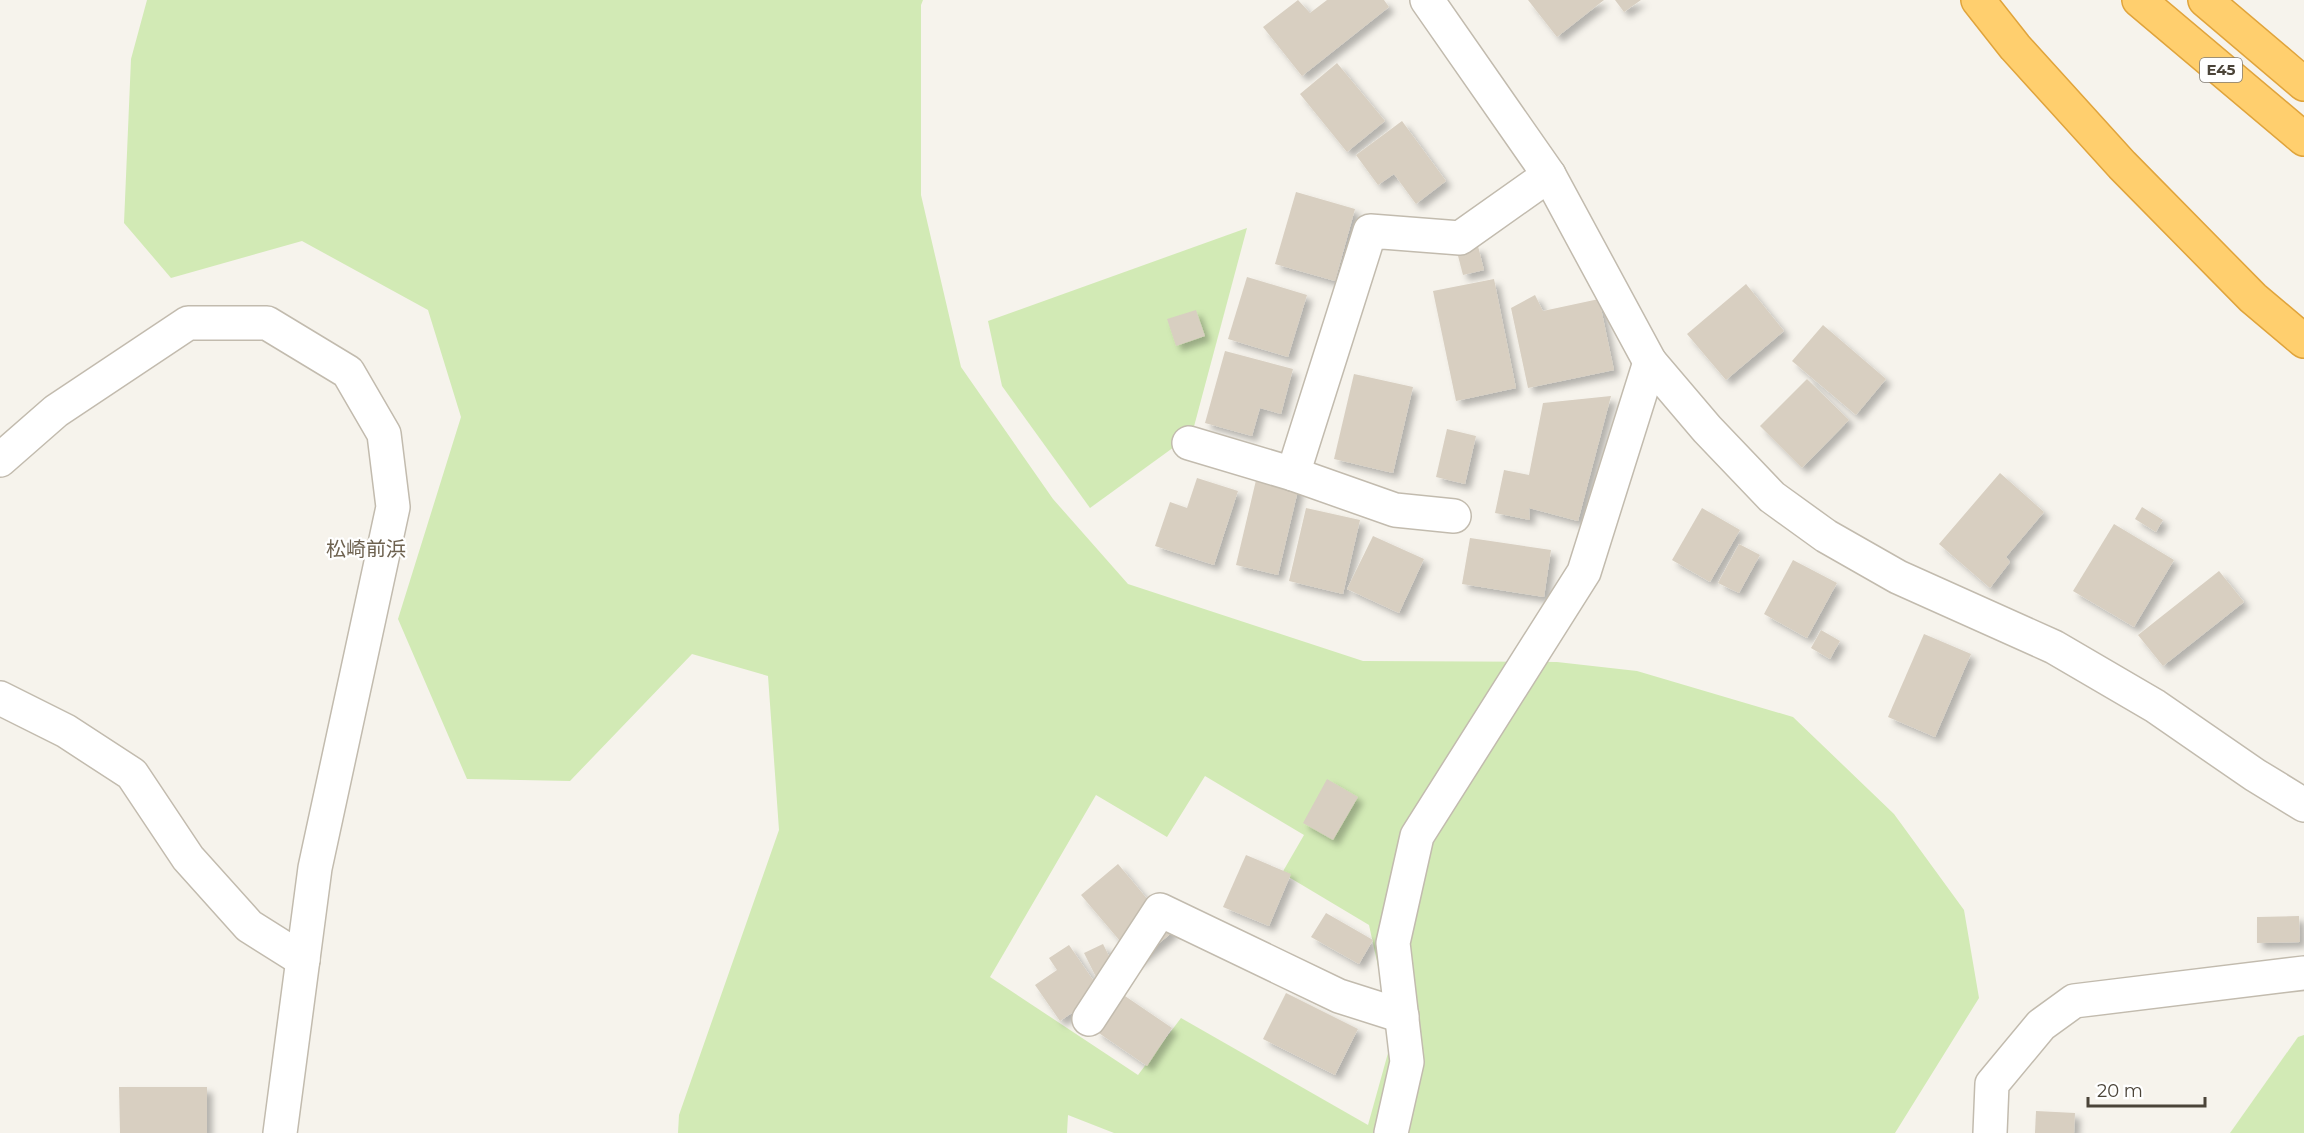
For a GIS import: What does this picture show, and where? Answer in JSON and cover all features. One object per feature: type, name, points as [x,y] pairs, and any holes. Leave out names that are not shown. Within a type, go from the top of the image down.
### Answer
[{"type":"highway","points":[[1978,0],[2015,47],[2122,165],[2253,298],[2304,341]]},
{"type":"highway","name":"E45","points":[[2139,0],[2304,139]]},
{"type":"highway","name":"E45","points":[[2205,0],[2304,84]]},
{"type":"street","points":[[1427,0],[1549,175],[1650,362],[1707,429],[1772,497],[1827,536],[1898,577],[2054,647],[2155,706],[2255,776],[2304,805]]},
{"type":"street","points":[[1293,474],[1370,231],[1460,238],[1549,175]]},
{"type":"street","points":[[0,460],[56,411],[188,323],[267,323],[348,372],[384,434],[393,507],[315,868],[280,1133]]},
{"type":"street","points":[[1391,1133],[1407,1062],[1393,943],[1417,836],[1584,572],[1650,362]]},
{"type":"street","points":[[1189,443],[1293,474],[1395,510],[1454,516]]},
{"type":"street","points":[[0,698],[66,731],[132,774],[188,858],[249,926],[303,960]]},
{"type":"street","points":[[1089,1019],[1160,910],[1340,996],[1402,1016]]},
{"type":"street","points":[[1990,1133],[1992,1084],[2040,1025],[2074,1001],[2304,973]]},
{"type":"green space","points":[[147,0],[923,0],[921,5],[921,195],[961,367],[1053,499],[1128,584],[1363,661],[1557,662],[1637,671],[1793,717],[1894,814],[1964,910],[1979,998],[1895,1133],[1114,1133],[1068,1115],[1067,1133],[678,1133],[679,1115],[779,830],[768,676],[692,654],[570,781],[467,779],[398,619],[461,417],[428,310],[302,241],[171,278],[124,223],[131,59]],"holes":[[[1205,776],[1304,835],[1282,873],[1369,925],[1393,1035],[1368,1125],[1181,1018],[1138,1075],[990,977],[1096,795],[1167,837]]]},
{"type":"green space","points":[[1247,228],[1192,434],[1090,508],[1002,386],[988,321]]},
{"type":"green space","points":[[2304,1035],[2304,1133],[2230,1133],[2298,1037]]},
{"type":"building","points":[[1298,0],[1310,13],[1327,0],[1384,0],[1389,7],[1302,76],[1263,27]]},
{"type":"building","points":[[1528,0],[1604,0],[1557,37]]},
{"type":"building","points":[[1615,0],[1641,0],[1624,12]]},
{"type":"building","points":[[1337,63],[1385,121],[1347,152],[1300,94]]},
{"type":"building","points":[[1402,121],[1446,181],[1416,204],[1394,174],[1378,185],[1356,155]]},
{"type":"building","points":[[1296,192],[1355,209],[1335,281],[1275,264]]},
{"type":"building","points":[[1478,246],[1484,270],[1463,275],[1457,252]]},
{"type":"building","points":[[1247,277],[1307,295],[1288,357],[1228,339]]},
{"type":"building","points":[[1494,279],[1516,388],[1456,401],[1433,291]]},
{"type":"building","points":[[1746,284],[1784,331],[1726,380],[1687,334]]},
{"type":"building","points":[[1535,295],[1543,311],[1599,299],[1614,370],[1528,388],[1511,308]]},
{"type":"building","points":[[1196,310],[1205,336],[1176,346],[1167,319]]},
{"type":"building","points":[[1823,325],[1886,379],[1856,415],[1792,361]]},
{"type":"building","points":[[1225,351],[1293,369],[1281,414],[1260,408],[1252,436],[1205,423]]},
{"type":"building","points":[[1354,374],[1413,387],[1393,473],[1334,459]]},
{"type":"building","points":[[1807,379],[1849,420],[1802,468],[1760,426]]},
{"type":"building","points":[[1611,396],[1578,521],[1529,508],[1530,520],[1495,513],[1504,470],[1529,475],[1543,403]]},
{"type":"building","points":[[1447,429],[1476,436],[1465,484],[1436,477]]},
{"type":"building","points":[[2000,473],[2044,512],[2006,557],[2010,562],[1990,588],[1939,544]]},
{"type":"building","points":[[1257,476],[1299,486],[1278,575],[1236,565]]},
{"type":"building","points":[[1197,478],[1238,491],[1214,565],[1155,546],[1170,502],[1187,508]]},
{"type":"building","points":[[2142,507],[2163,520],[2156,532],[2135,519]]},
{"type":"building","points":[[1306,508],[1360,520],[1343,594],[1289,581]]},
{"type":"building","points":[[1702,508],[1740,530],[1710,582],[1672,560]]},
{"type":"building","points":[[2114,524],[2174,560],[2134,627],[2073,591]]},
{"type":"building","points":[[1373,536],[1424,559],[1399,613],[1347,589]]},
{"type":"building","points":[[1470,538],[1551,550],[1544,597],[1462,584]]},
{"type":"building","points":[[1739,544],[1760,555],[1739,593],[1718,583]]},
{"type":"building","points":[[1793,560],[1837,583],[1807,638],[1764,614]]},
{"type":"building","points":[[2219,571],[2244,602],[2163,666],[2138,635]]},
{"type":"building","points":[[1821,630],[1840,641],[1830,659],[1811,648]]},
{"type":"building","points":[[1924,634],[1971,654],[1935,737],[1888,717]]},
{"type":"building","points":[[1327,779],[1358,797],[1333,840],[1303,823]]},
{"type":"building","points":[[1246,855],[1291,874],[1269,926],[1223,907]]},
{"type":"building","points":[[1118,864],[1174,931],[1137,961],[1081,895]]},
{"type":"building","points":[[1326,913],[1373,940],[1359,964],[1311,937]]},
{"type":"building","points":[[2299,916],[2300,942],[2257,943],[2257,917]]},
{"type":"building","points":[[1103,944],[1119,976],[1100,985],[1084,953]]},
{"type":"building","points":[[1069,945],[1102,993],[1060,1021],[1035,985],[1057,970],[1049,958]]},
{"type":"building","points":[[1286,993],[1358,1029],[1335,1075],[1263,1039]]},
{"type":"building","points":[[1122,994],[1172,1028],[1147,1066],[1096,1031]]},
{"type":"building","points":[[119,1087],[207,1087],[207,1133],[120,1133]]},
{"type":"building","points":[[2036,1111],[2075,1113],[2074,1133],[2035,1133]]},
{"type":"district","name":"松崎前浜","points":[[366,549]]}]
